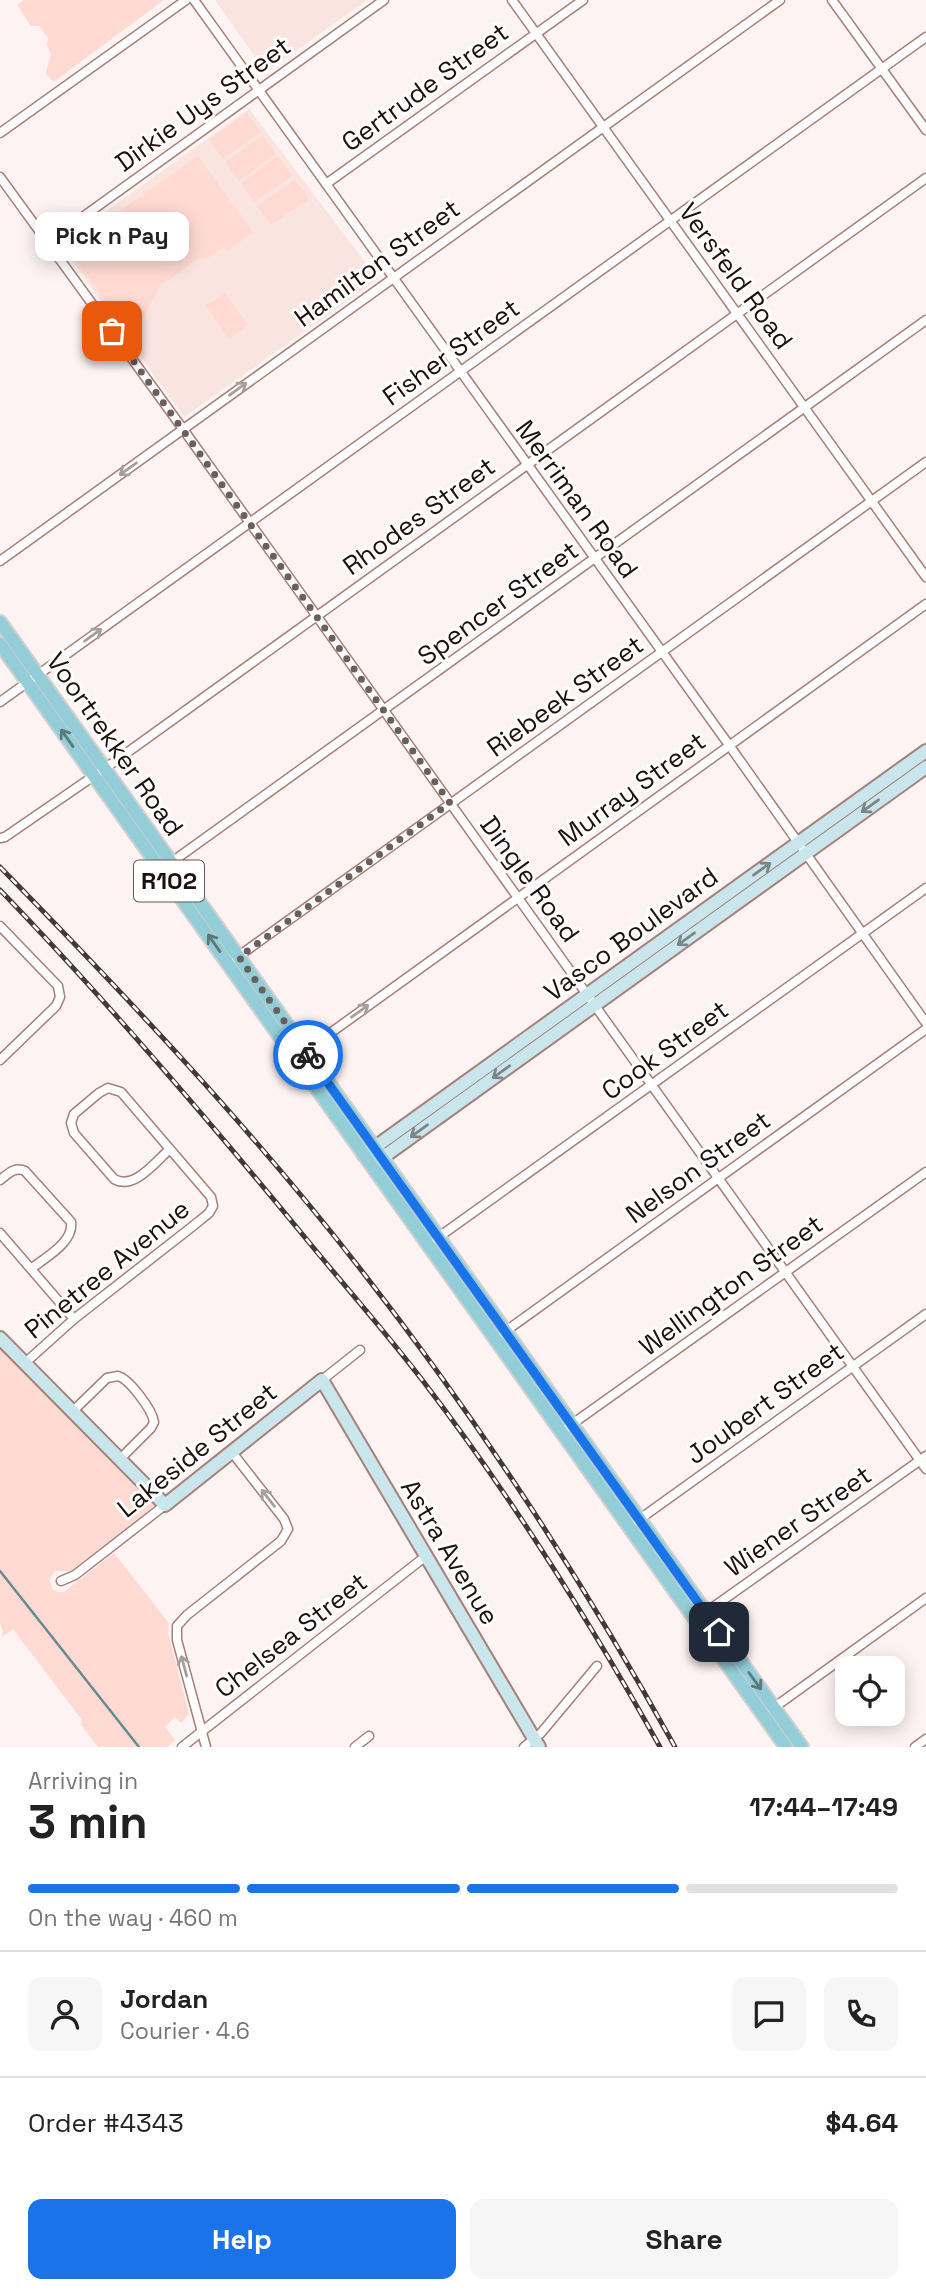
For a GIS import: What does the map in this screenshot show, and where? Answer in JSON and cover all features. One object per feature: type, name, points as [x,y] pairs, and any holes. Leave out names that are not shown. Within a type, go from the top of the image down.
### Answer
[{"type":"main road","name":"Voortrekker Road","points":[[0,622],[33,678],[99,772],[700,1617],[769,1711],[802,1747]]},
{"type":"main road","name":"Voortrekker Road","points":[[0,644],[33,678]]},
{"type":"main road","name":"Voortrekker Road","points":[[769,1711],[786,1747]]},
{"type":"street","points":[[0,133],[186,0]]},
{"type":"street","name":"Merriman Road","points":[[194,0],[730,745],[926,1026]]},
{"type":"street","name":"Dirkie Uys Street","points":[[48,242],[384,0]]},
{"type":"street","name":"Versfeld Road","points":[[512,0],[926,577]]},
{"type":"street","name":"Gertrude Street","points":[[326,184],[583,0]]},
{"type":"street","name":"Hamilton Street","points":[[0,561],[780,0]]},
{"type":"street","points":[[832,0],[926,130]]},
{"type":"street","name":"Fisher Street","points":[[0,702],[926,37]]},
{"type":"street","name":"Dingle Road","points":[[0,177],[852,1366],[923,1458],[926,1469]]},
{"type":"street","name":"Rhodes Street","points":[[2,837],[99,772],[926,178]]},
{"type":"street","name":"Spencer Street","points":[[166,866],[926,320]]},
{"type":"street","name":"Riebeek Street","points":[[233,960],[926,462]]},
{"type":"street","name":"Murray Street","points":[[300,1055],[926,604]]},
{"type":"street","name":"Vasco Boulevard","points":[[373,1157],[802,847],[926,751]]},
{"type":"street","name":"Vasco Boulevard","points":[[802,847],[926,767]]},
{"type":"street","name":"Cook Street","points":[[433,1241],[926,888]]},
{"type":"street","points":[[0,926],[58,986],[60,997],[56,1006],[0,1060]]},
{"type":"street","name":"Nelson Street","points":[[500,1335],[926,1026]]},
{"type":"street","points":[[108,1088],[116,1090],[121,1092],[170,1149],[131,1181],[120,1182],[114,1179],[74,1133],[71,1128],[72,1118],[99,1093],[108,1088]]},
{"type":"street","name":"Pinetree Avenue","points":[[25,1363],[74,1319],[209,1213],[213,1206],[211,1197],[170,1149]]},
{"type":"street","points":[[0,1180],[13,1170],[25,1171],[71,1222],[72,1230],[68,1238],[32,1268]]},
{"type":"street","name":"Wellington Street","points":[[567,1429],[926,1172]]},
{"type":"street","points":[[0,1233],[74,1319]]},
{"type":"street","name":"Joubert Street","points":[[634,1523],[926,1314]]},
{"type":"street","points":[[0,1338],[165,1505]]},
{"type":"street","name":"Lakeside Street","points":[[61,1581],[75,1575],[360,1350]]},
{"type":"street","points":[[73,1411],[107,1378],[118,1376],[126,1380],[151,1411],[154,1422],[120,1459]]},
{"type":"street","name":"Astra Avenue","points":[[322,1380],[533,1744]]},
{"type":"street","points":[[206,1747],[177,1640],[177,1626],[187,1615],[281,1541],[288,1529],[284,1519],[231,1451]]},
{"type":"street","name":"Wiener Street","points":[[700,1617],[923,1458]]},
{"type":"street","name":"Chelsea Street","points":[[183,1747],[426,1556]]},
{"type":"street","points":[[769,1711],[926,1598]]},
{"type":"street","points":[[533,1744],[597,1666]]},
{"type":"street","points":[[355,1747],[369,1736]]},
{"type":"street","points":[[915,1747],[926,1739]]},
{"type":"shaded area","points":[[24,0],[164,0],[55,81],[46,73],[51,53],[47,46],[48,38],[39,26],[31,26],[17,5]]},
{"type":"shaded area","points":[[215,0],[367,0],[272,68],[263,68]]},
{"type":"shaded area","points":[[249,109],[378,279],[184,417],[60,244]]},
{"type":"shaded area","points":[[247,113],[261,132],[223,159],[209,140]]},
{"type":"shaded area","points":[[263,135],[276,154],[239,181],[225,162]]},
{"type":"shaded area","points":[[198,156],[253,232],[227,251],[224,247],[206,259],[199,258],[160,286],[133,339],[67,248]]},
{"type":"shaded area","points":[[278,156],[292,176],[254,202],[241,183]]},
{"type":"shaded area","points":[[295,180],[309,199],[271,225],[257,206]]},
{"type":"shaded area","points":[[225,293],[248,325],[229,339],[206,306]]},
{"type":"shaded area","points":[[0,1345],[155,1503],[71,1571],[55,1571],[49,1580],[53,1590],[64,1592],[114,1553],[169,1623],[168,1633],[189,1714],[181,1723],[175,1717],[165,1727],[175,1740],[167,1747],[98,1747],[81,1725],[82,1720],[13,1629],[2,1637]]},
{"type":"waterway","points":[[0,1571],[139,1747]]},
{"type":"railway","points":[[0,867],[185,1062],[273,1162],[402,1323],[486,1441],[565,1561],[675,1747]]},
{"type":"railway","points":[[0,890],[160,1065],[423,1381],[548,1560],[660,1747]]},
{"type":"way so far","points":[[112,331],[450,803],[239,957],[308,1055]]},
{"type":"place","name":"Pick n Pay","points":[[112,331]]},
{"type":"route","points":[[308,1055],[719,1632]]}]
